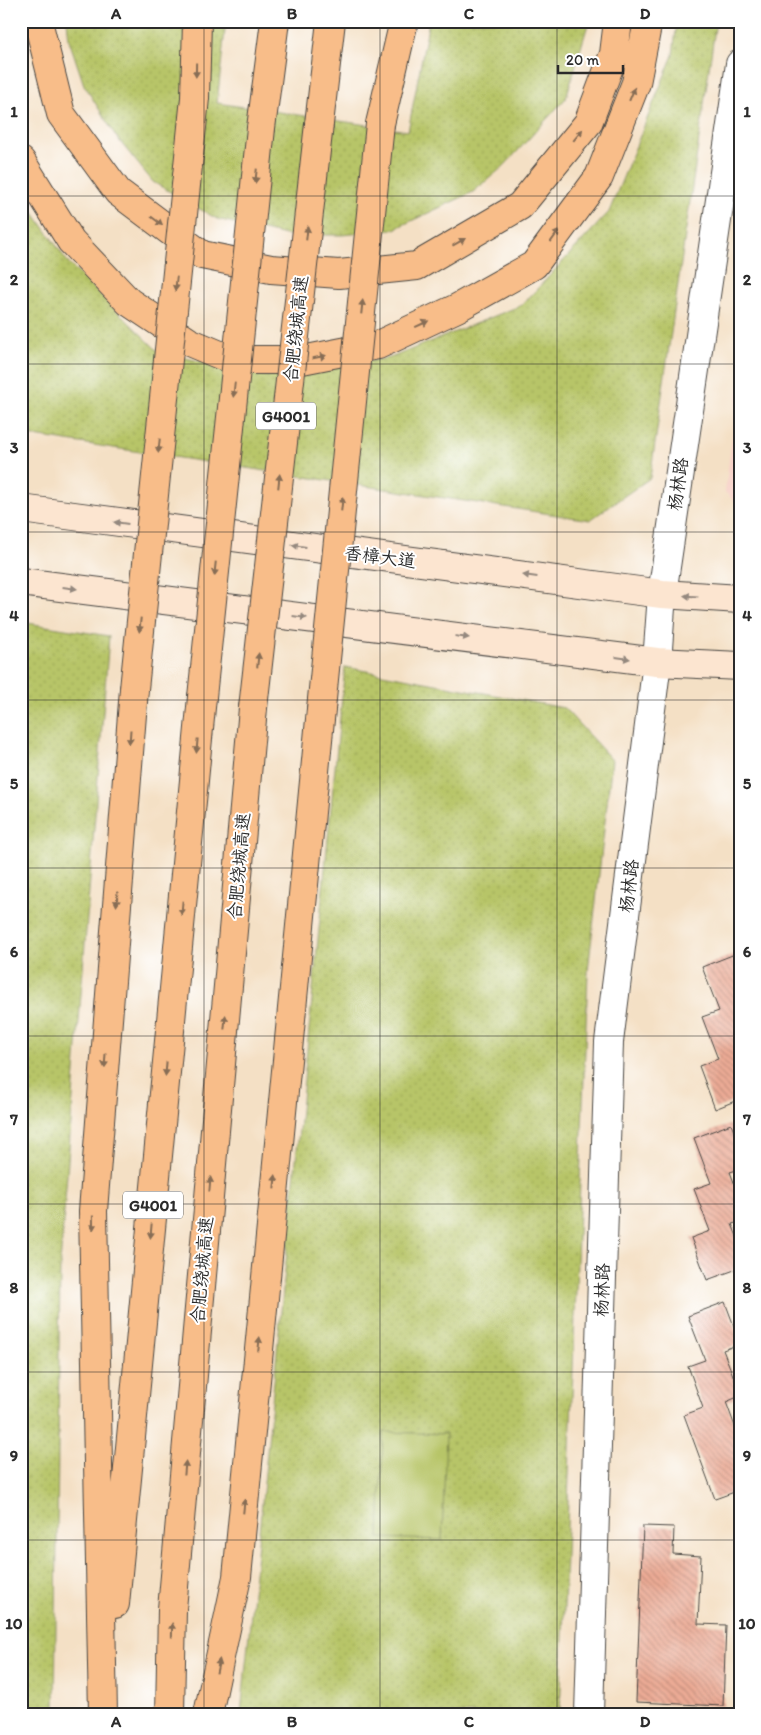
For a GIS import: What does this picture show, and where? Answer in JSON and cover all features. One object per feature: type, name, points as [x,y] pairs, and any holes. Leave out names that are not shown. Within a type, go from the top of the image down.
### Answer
[{"type":"highway","points":[[38,21],[61,114],[118,192],[202,255],[271,269],[339,274],[417,266],[520,206],[588,123],[614,54],[618,21]]},
{"type":"highway","points":[[103,1714],[93,1211],[134,689],[195,98],[197,21]]},
{"type":"highway","name":"G4001","points":[[112,1714],[115,1601],[202,698],[261,128],[275,21]]},
{"type":"highway","name":"合肥绕城高速","points":[[170,1714],[172,1609],[253,708],[332,21]]},
{"type":"highway","points":[[208,1714],[237,1577],[380,124],[404,21]]},
{"type":"highway","points":[[21,161],[71,240],[129,302],[189,342],[232,360],[302,360],[378,345],[457,308],[534,265],[599,177],[636,83],[648,21]]},
{"type":"main road","name":"香樟大道","points":[[21,510],[662,594],[740,599]]},
{"type":"main road","points":[[21,582],[658,662],[740,666]]},
{"type":"street","name":"杨林路","points":[[589,1714],[609,1042],[658,662],[662,594],[740,64]]},
{"type":"shaded area","points":[[740,375],[740,507],[725,492]]},
{"type":"green space","points":[[67,21],[226,21],[217,103],[408,131],[429,21],[589,21],[566,98],[504,166],[473,192],[392,230],[342,235],[285,235],[217,219],[153,182],[117,138],[84,85],[69,40]]},
{"type":"green space","points":[[677,21],[716,21],[650,478],[590,520],[21,434],[21,194],[69,264],[159,352],[265,376],[390,358],[522,305],[609,212],[673,55]]},
{"type":"green space","points":[[21,622],[109,636],[60,1264],[55,1714],[21,1714]]},
{"type":"green space","points":[[345,667],[564,708],[612,760],[588,971],[560,1714],[241,1714]]},
{"type":"green space","points":[[383,1432],[446,1434],[442,1540],[379,1538]]},
{"type":"building","points":[[740,952],[740,1099],[715,1109],[699,1066],[718,1059],[702,1017],[719,1011],[702,967]]},
{"type":"building","points":[[731,1124],[740,1147],[740,1169],[730,1172],[740,1198],[740,1222],[732,1224],[740,1244],[740,1268],[707,1280],[691,1238],[710,1231],[694,1189],[711,1183],[694,1138]]},
{"type":"building","points":[[725,1302],[740,1342],[740,1344],[723,1350],[740,1393],[740,1396],[726,1402],[740,1440],[740,1490],[715,1499],[684,1415],[703,1408],[688,1366],[705,1360],[688,1316]]},
{"type":"building","points":[[643,1526],[674,1527],[673,1554],[701,1556],[698,1624],[726,1625],[723,1706],[636,1702]]}]
